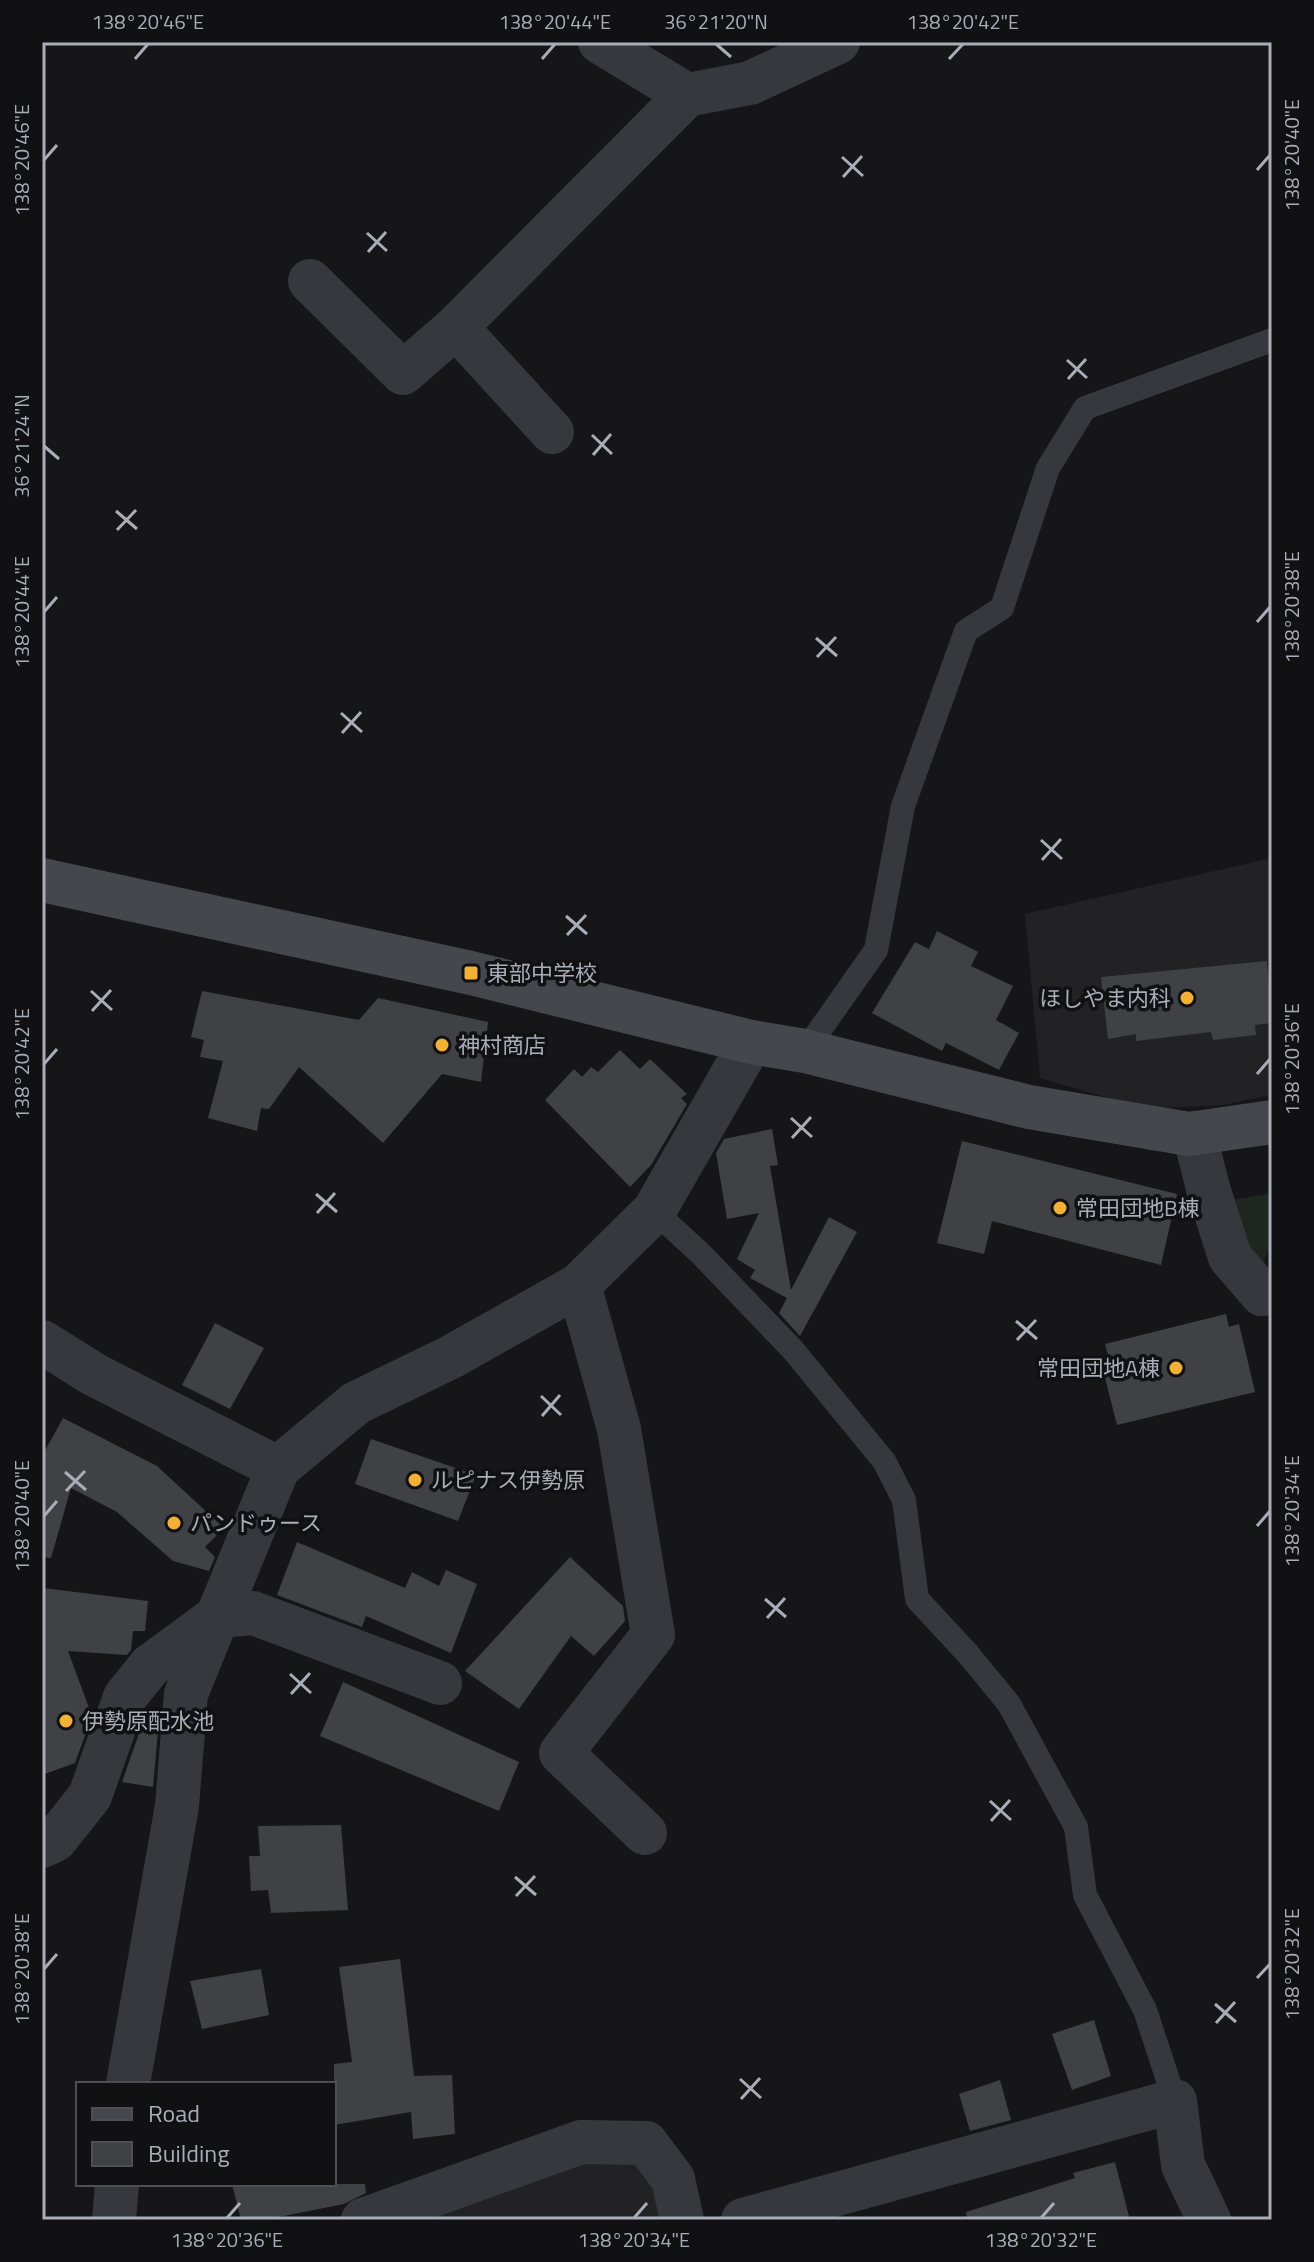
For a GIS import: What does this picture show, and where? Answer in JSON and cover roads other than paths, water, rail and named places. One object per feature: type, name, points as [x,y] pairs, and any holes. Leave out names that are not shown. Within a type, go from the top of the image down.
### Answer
[{"type":"street","points":[[600,42],[687,95]]},
{"type":"street","points":[[310,281],[403,373],[456,327],[687,95],[750,83],[838,42]]},
{"type":"street","points":[[456,327],[552,432]]},
{"type":"street","points":[[42,880],[471,973],[1029,1107],[1194,1133],[1272,1122]]},
{"type":"street","points":[[128,2082],[177,1806],[186,1694],[278,1468],[356,1403],[451,1357],[579,1285],[654,1211],[751,1042]]},
{"type":"street","points":[[1194,1133],[1230,1257],[1262,1294],[1272,1293]]},
{"type":"street","points":[[579,1285],[619,1429],[653,1635],[561,1753],[645,1833]]},
{"type":"street","points":[[42,1342],[95,1375],[278,1468]]},
{"type":"street","points":[[42,1846],[55,1840],[90,1796],[125,1697],[150,1666],[218,1616],[253,1613],[440,1683]]},
{"type":"street","points":[[743,2220],[1175,2101],[1183,2165],[1209,2220]]},
{"type":"street","points":[[363,2220],[581,2142],[646,2143],[673,2179],[682,2220]]},
{"type":"street","points":[[114,2220],[117,2186]]},
{"type":"lane","points":[[805,1051],[876,950],[903,806],[966,631],[1002,608],[1048,468],[1085,408],[1272,340]]},
{"type":"lane","points":[[654,1211],[700,1253],[793,1350],[884,1461],[904,1500],[917,1599],[1009,1704],[1076,1827],[1085,1895],[1145,2010],[1175,2101]]},
{"type":"place","name":"東部中学校","points":[[471,973]]},
{"type":"place","name":"ほしやま内科","points":[[1187,998]]},
{"type":"place","name":"神村商店","points":[[442,1045]]},
{"type":"place","name":"常田団地B棟","points":[[1060,1208]]},
{"type":"place","name":"常田団地A棟","points":[[1176,1368]]},
{"type":"place","name":"ルピナス伊勢原","points":[[415,1480]]},
{"type":"place","name":"パンドゥース","points":[[174,1523]]},
{"type":"place","name":"伊勢原配水池","points":[[66,1721]]}]
